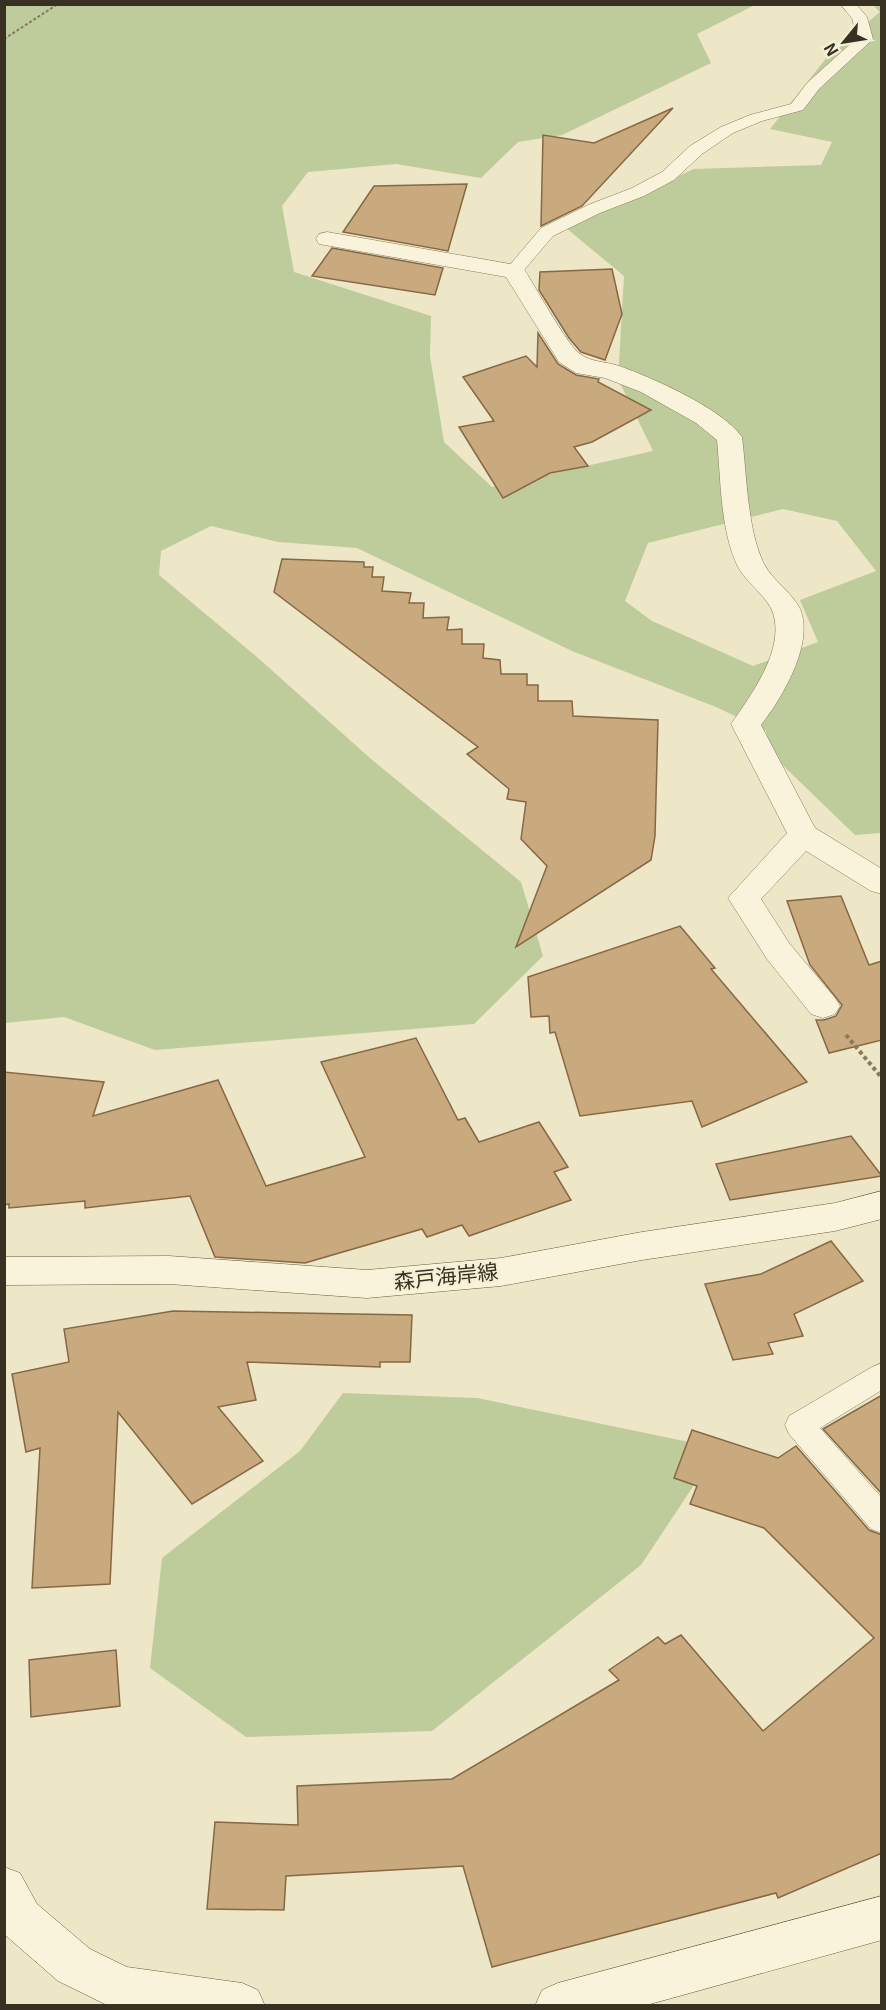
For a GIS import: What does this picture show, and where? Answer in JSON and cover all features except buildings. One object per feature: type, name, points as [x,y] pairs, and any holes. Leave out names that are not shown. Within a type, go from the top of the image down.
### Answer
[{"type":"street","points":[[327,239],[514,271],[568,357],[585,368],[610,371],[650,387],[705,418],[729,437],[740,529],[751,566],[787,611],[789,635],[789,647],[761,705],[746,724],[803,835],[882,884]]},
{"type":"street","points":[[803,835],[744,898],[778,951],[823,1006]]},
{"type":"street","name":"森戸海岸線","points":[[4,1271],[169,1270],[367,1284],[501,1272],[642,1246],[835,1217],[882,1204]]},
{"type":"street","points":[[4,1888],[21,1919],[74,1965],[124,1989],[163,2000],[242,2006]]},
{"type":"street","points":[[558,2006],[882,1918]]},
{"type":"lane","points":[[514,271],[547,232],[668,176],[696,150],[727,130],[756,118],[797,107],[813,86],[865,39],[859,17],[847,4]]},
{"type":"lane","points":[[882,1375],[800,1425],[882,1520]]},
{"type":"path","points":[[4,39],[58,4]]},
{"type":"path","points":[[823,1006],[882,1078]]},
{"type":"green space","points":[[5,5],[755,5],[697,34],[711,63],[562,135],[518,142],[481,178],[396,164],[308,172],[282,206],[294,272],[431,316],[430,356],[444,442],[492,487],[653,451],[618,379],[624,276],[566,228],[694,169],[821,165],[832,142],[770,129],[828,56],[880,12],[873,5],[881,5],[881,833],[855,835],[769,752],[766,731],[716,707],[572,651],[357,548],[278,542],[211,526],[161,551],[159,575],[257,657],[371,759],[521,882],[543,956],[474,1024],[155,1050],[64,1017],[5,1023]],"holes":[[[783,509],[837,521],[876,571],[800,600],[818,642],[753,666],[652,621],[625,601],[648,543]]]},
{"type":"green space","points":[[343,1393],[477,1398],[689,1442],[700,1476],[641,1565],[432,1731],[246,1737],[150,1668],[162,1558],[300,1451]]}]
